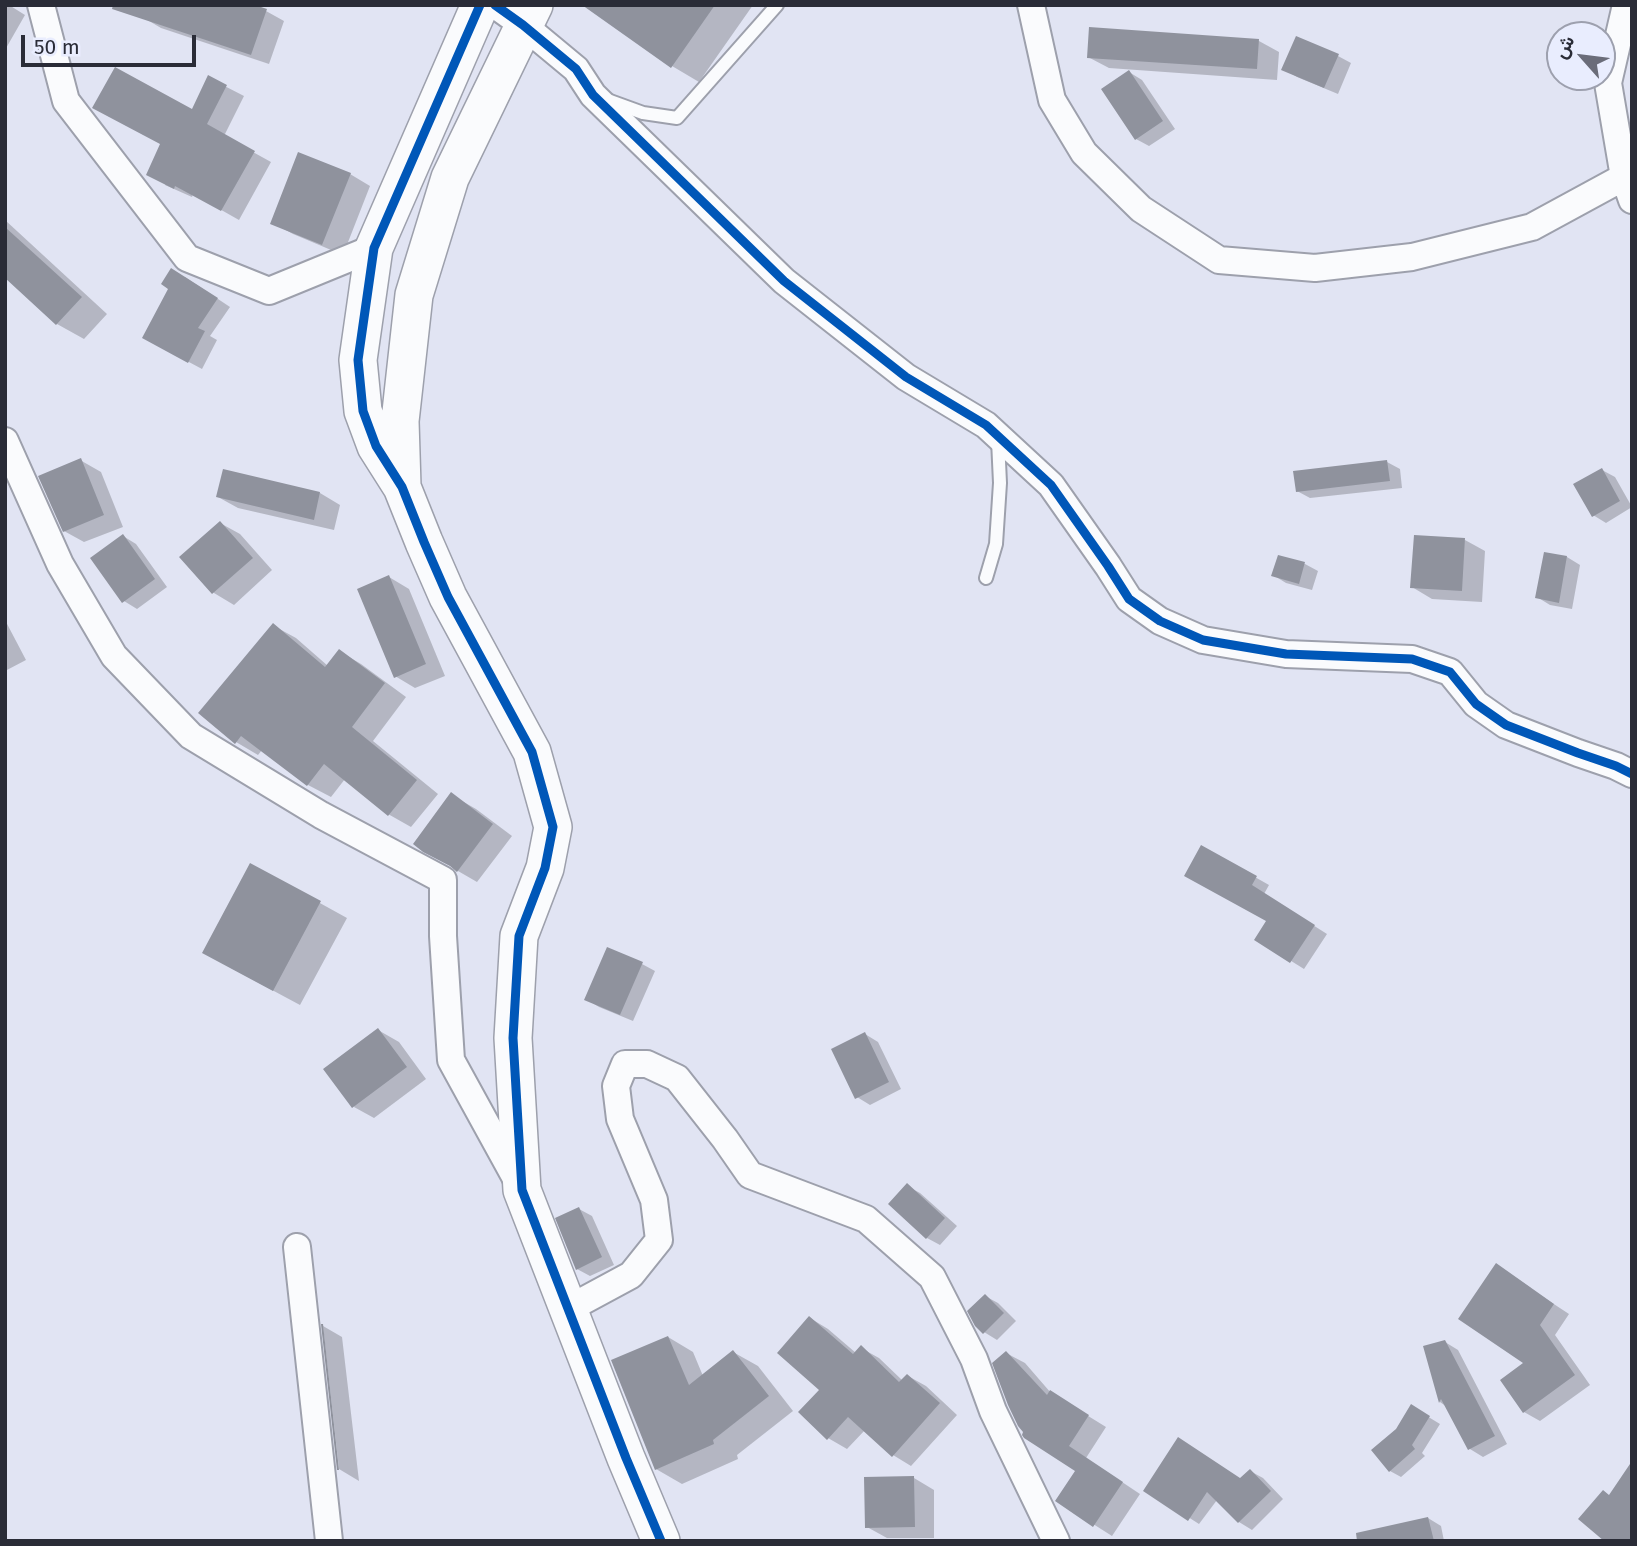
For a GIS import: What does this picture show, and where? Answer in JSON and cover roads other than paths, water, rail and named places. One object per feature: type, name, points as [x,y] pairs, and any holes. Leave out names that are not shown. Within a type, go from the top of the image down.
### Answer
[{"type":"street","points":[[41,5],[66,101],[187,258],[270,291],[374,248]]},
{"type":"street","points":[[480,5],[374,248],[358,360],[363,411],[376,446],[402,487],[448,597],[531,752],[553,827],[545,868],[519,936],[513,1038],[522,1190]]},
{"type":"street","points":[[1031,5],[1052,100],[1084,153],[1141,209],[1219,260],[1315,268],[1412,257],[1532,227],[1629,183],[1608,83],[1626,5]]},
{"type":"street","points":[[402,487],[400,421],[414,295],[450,178],[517,12],[576,69],[593,95],[784,281],[906,377],[986,425],[1051,485],[1129,599],[1160,621],[1203,640],[1286,654],[1412,659],[1450,672],[1476,704],[1506,725],[1632,774]]},
{"type":"street","points":[[5,441],[60,564],[114,656],[191,736],[321,815],[443,880],[443,936],[451,1060],[522,1190],[661,1541]]},
{"type":"street","points":[[568,1309],[631,1275],[659,1240],[654,1200],[620,1119],[616,1086],[625,1063],[647,1064],[677,1078],[726,1139],[750,1175],[866,1219],[932,1277],[974,1359],[993,1410],[1056,1541]]},
{"type":"street","points":[[297,1247],[329,1541]]},
{"type":"lane","points":[[593,95],[643,113],[677,118],[777,5]]},
{"type":"lane","points":[[986,578],[996,544],[1000,483],[997,436]]}]
